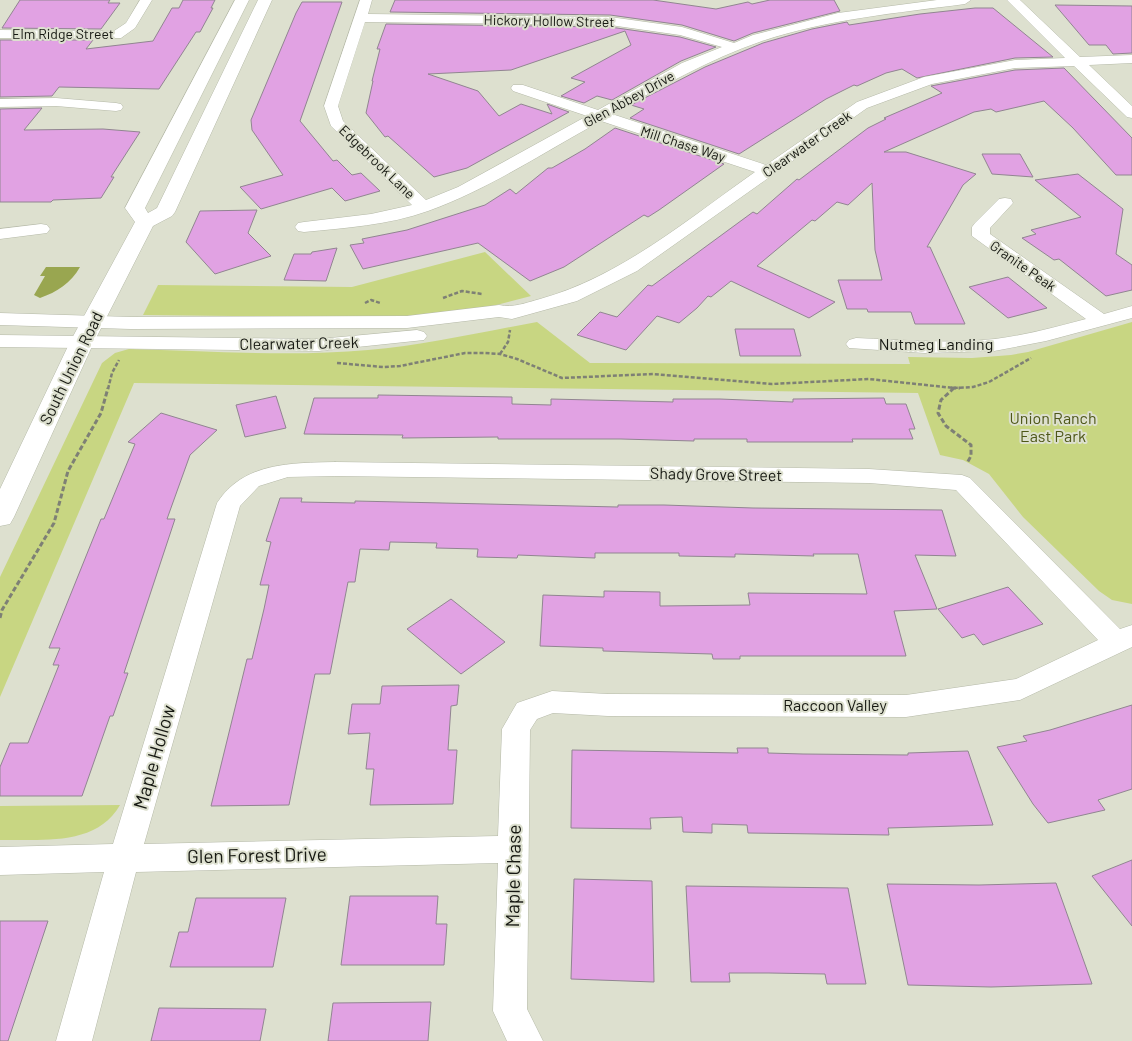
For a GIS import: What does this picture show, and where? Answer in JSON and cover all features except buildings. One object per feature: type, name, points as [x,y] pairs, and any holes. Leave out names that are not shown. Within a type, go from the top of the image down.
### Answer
[{"type":"street","name":"Elm Ridge Street","points":[[0,34],[116,35],[126,32],[132,25],[146,0]]},
{"type":"street","points":[[242,0],[135,208],[145,222],[165,212],[265,0]]},
{"type":"street","name":"Edgebrook Lane","points":[[366,0],[331,106],[336,123],[424,207]]},
{"type":"street","points":[[858,0],[867,12]]},
{"type":"street","name":"Glen Abbey Drive","points":[[304,227],[358,222],[424,207],[477,184],[687,66],[767,35],[838,17],[965,0]]},
{"type":"street","points":[[1013,0],[1132,114]]},
{"type":"street","name":"Hickory Hollow Street","points":[[361,18],[610,21],[682,31],[735,47]]},
{"type":"street","name":"Clearwater Creek","points":[[88,332],[320,345],[448,334],[511,321],[631,267],[862,105],[929,80],[1015,64],[1132,59]]},
{"type":"street","name":"Mill Chase Way","points":[[518,88],[767,171]]},
{"type":"street","points":[[0,103],[56,102],[116,107]]},
{"type":"street","name":"Granite Peak","points":[[1005,203],[981,227],[981,236],[1100,320]]},
{"type":"street","name":"South Union Road","points":[[0,516],[88,332],[145,222]]},
{"type":"street","points":[[0,234],[41,229]]},
{"type":"street","name":"Nutmeg Landing","points":[[856,344],[952,347],[994,345],[1028,340],[1132,312]]},
{"type":"street","points":[[0,319],[88,332]]},
{"type":"street","points":[[0,341],[88,332]]},
{"type":"street","name":"Shady Grove Street","points":[[251,481],[287,470],[335,469],[869,476],[962,483],[1124,638]]},
{"type":"street","name":"Maple Hollow","points":[[74,1041],[124,858],[229,503],[251,481]]},
{"type":"street","name":"Raccoon Valley","points":[[527,712],[552,702],[608,705],[906,706],[1020,689],[1124,638]]},
{"type":"street","name":"Maple Chase","points":[[525,1041],[510,1011],[516,729],[527,712]]},
{"type":"street","name":"Glen Forest Drive","points":[[0,861],[514,849]]},
{"type":"path","points":[[500,354],[508,342],[511,321]]},
{"type":"path","points":[[484,353],[500,354],[517,359],[562,378],[653,374],[772,384],[869,378],[954,388],[973,387],[989,382],[1019,363],[1035,356]]},
{"type":"path","points":[[0,618],[2,610],[54,523],[68,471],[102,413],[112,372],[119,360]]},
{"type":"path","points":[[954,388],[941,400],[938,413],[946,426],[971,445],[971,456],[968,463]]},
{"type":"green space","points":[[485,252],[531,296],[485,308],[390,318],[143,315],[158,285],[352,287]]},
{"type":"green space","name":"Union Ranch East Park","points":[[537,322],[590,363],[910,364],[908,357],[972,358],[1028,352],[1132,322],[1132,604],[1112,600],[1099,591],[1023,517],[989,474],[963,460],[940,455],[918,393],[134,383],[0,697],[0,577],[102,363],[115,353],[129,349],[279,353],[368,350],[432,342]]},
{"type":"green space","points":[[120,805],[110,819],[97,828],[82,834],[50,840],[0,840],[0,806]]},
{"type":"shaded area","points":[[46,267],[80,267],[63,286],[40,298],[34,295],[45,276],[40,276]]}]
